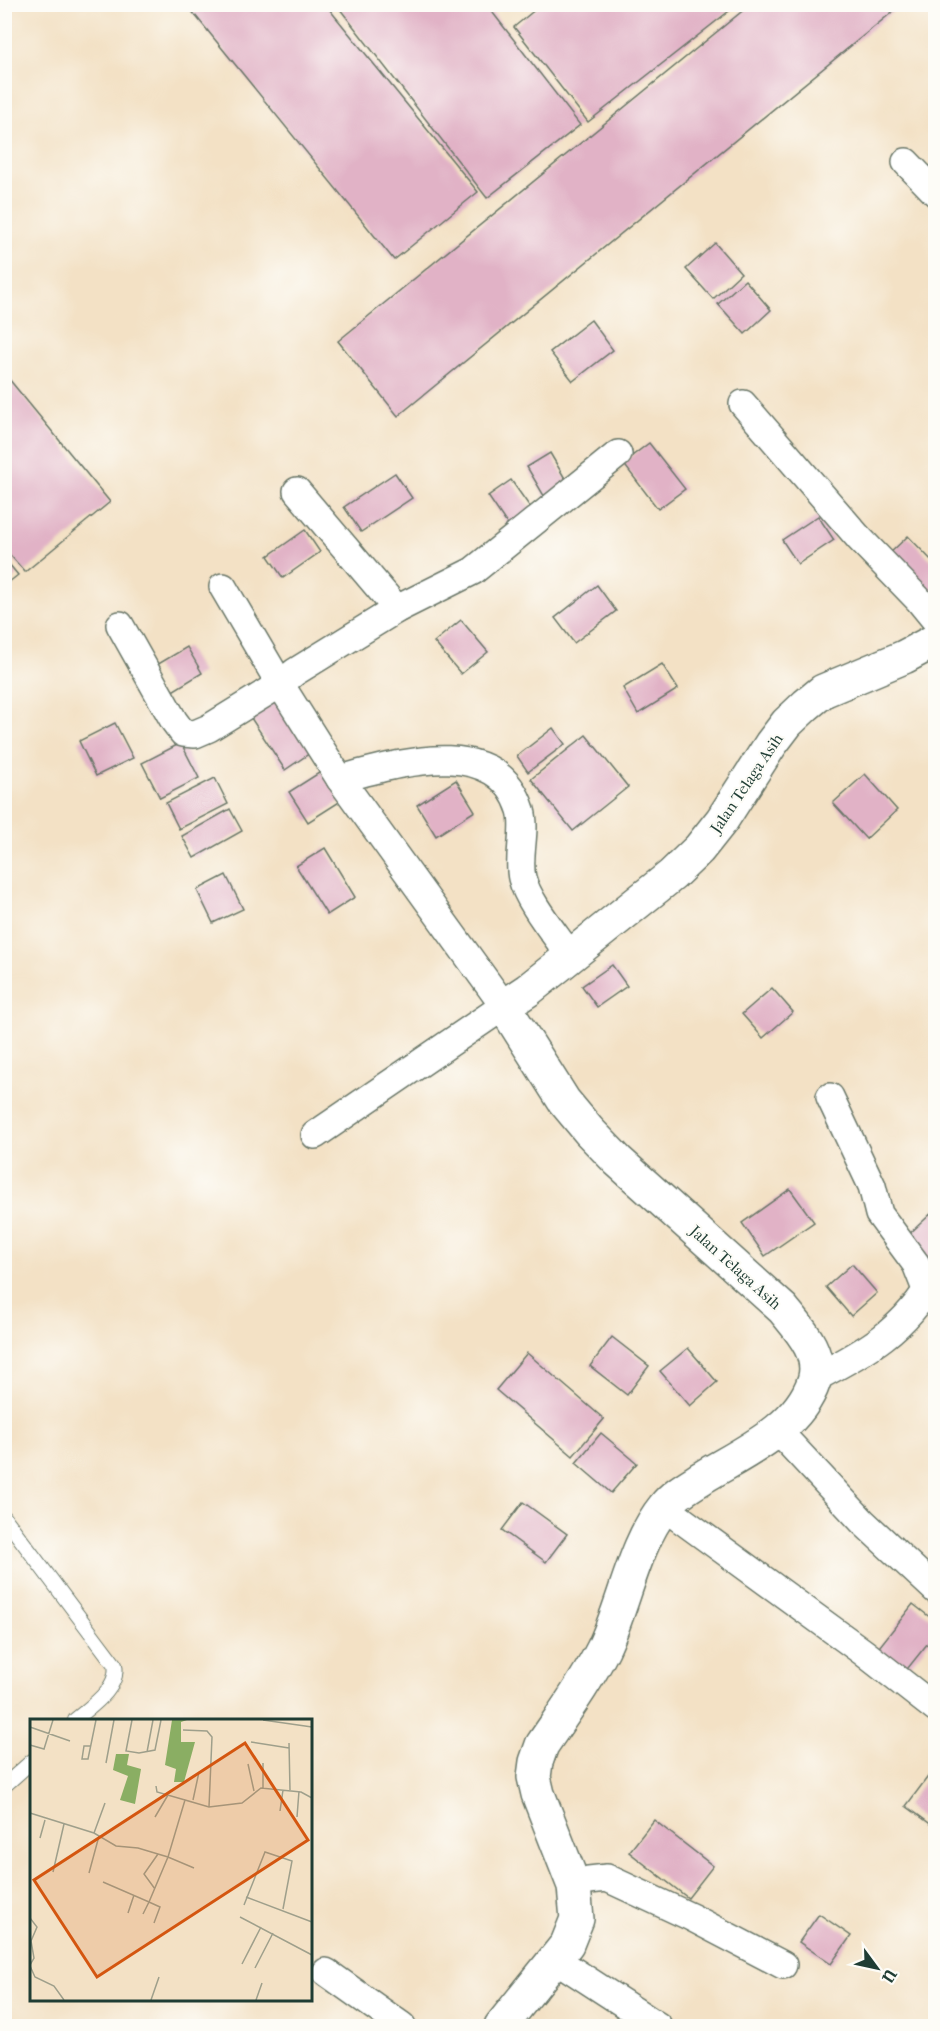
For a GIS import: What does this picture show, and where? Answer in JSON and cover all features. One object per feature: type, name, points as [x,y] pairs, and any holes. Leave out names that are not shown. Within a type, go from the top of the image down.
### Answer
[{"type":"street","points":[[906,162],[936,193]]},
{"type":"street","points":[[743,404],[858,537],[936,621]]},
{"type":"street","points":[[120,625],[174,721],[183,733],[195,734],[209,728],[397,609],[473,571],[618,454]]},
{"type":"street","points":[[297,491],[397,609]]},
{"type":"street","points":[[223,587],[280,684],[340,779],[504,1006],[315,1135]]},
{"type":"street","name":"Jalan Telaga Asih","points":[[815,1378],[813,1352],[802,1331],[790,1317],[618,1161],[589,1131],[564,1101],[504,1006],[528,990],[672,875],[699,849],[722,820],[771,744],[787,723],[806,705],[823,692],[904,657],[936,640]]},
{"type":"street","points":[[340,779],[407,761],[429,759],[475,764],[496,774],[513,792],[522,813],[521,876],[526,892],[570,956]]},
{"type":"street","points":[[501,2026],[567,1944],[577,1919],[574,1886],[538,1794],[534,1777],[536,1762],[542,1745],[603,1650],[644,1542],[664,1507],[682,1490],[778,1431],[801,1407],[815,1378],[853,1359],[885,1337],[915,1309],[931,1284],[879,1214],[872,1186],[830,1097]]},
{"type":"street","points":[[778,1431],[863,1522],[936,1590]]},
{"type":"street","points":[[664,1507],[863,1652],[936,1709]]},
{"type":"street","points":[[574,1886],[589,1880],[607,1878],[691,1917],[783,1965]]},
{"type":"street","points":[[555,1959],[658,2026]]},
{"type":"street","points":[[326,1972],[402,2026]]},
{"type":"lane","points":[[4,1517],[115,1665],[114,1680],[111,1686],[76,1719]]},
{"type":"lane","points":[[4,1786],[30,1763]]},
{"type":"building","points":[[186,4],[325,4],[478,192],[394,260]]},
{"type":"building","points":[[336,4],[486,4],[580,125],[487,198]]},
{"type":"building","points":[[542,4],[738,4],[588,122],[514,27]]},
{"type":"building","points":[[751,4],[902,4],[398,416],[338,341]]},
{"type":"building","points":[[715,243],[741,273],[713,299],[686,269]]},
{"type":"building","points":[[745,280],[771,310],[745,334],[718,304]]},
{"type":"building","points":[[591,320],[613,350],[573,381],[550,352]]},
{"type":"building","points":[[4,373],[110,502],[25,572],[4,548]]},
{"type":"building","points":[[649,443],[685,489],[658,509],[623,463]]},
{"type":"building","points":[[550,453],[570,487],[547,501],[527,467]]},
{"type":"building","points":[[395,473],[412,498],[361,532],[344,507]]},
{"type":"building","points":[[511,480],[535,514],[511,530],[488,496]]},
{"type":"building","points":[[818,516],[834,540],[798,564],[782,540]]},
{"type":"building","points":[[305,530],[320,552],[283,578],[268,556]]},
{"type":"building","points":[[908,536],[936,565],[936,594],[929,600],[887,556]]},
{"type":"building","points":[[4,558],[18,575],[4,586]]},
{"type":"building","points":[[597,585],[616,611],[574,643],[555,618]]},
{"type":"building","points":[[461,620],[488,652],[461,674],[434,642]]},
{"type":"building","points":[[187,647],[202,673],[171,692],[155,666]]},
{"type":"building","points":[[662,664],[678,689],[638,714],[623,688]]},
{"type":"building","points":[[277,696],[313,751],[285,770],[249,715]]},
{"type":"building","points":[[115,723],[133,758],[96,776],[79,741]]},
{"type":"building","points":[[553,728],[565,744],[528,772],[517,756]]},
{"type":"building","points":[[586,735],[628,787],[573,831],[531,779]]},
{"type":"building","points":[[181,743],[199,778],[160,798],[142,763]]},
{"type":"building","points":[[322,771],[341,801],[308,822],[289,792]]},
{"type":"building","points":[[865,774],[897,810],[866,839],[833,803]]},
{"type":"building","points":[[215,778],[228,804],[179,829],[166,803]]},
{"type":"building","points":[[456,780],[475,811],[436,836],[417,805]]},
{"type":"building","points":[[230,809],[242,831],[194,858],[182,836]]},
{"type":"building","points":[[325,848],[355,897],[327,915],[296,866]]},
{"type":"building","points":[[226,875],[243,909],[213,923],[197,890]]},
{"type":"building","points":[[612,965],[627,986],[597,1007],[582,986]]},
{"type":"building","points":[[772,988],[793,1012],[763,1038],[742,1014]]},
{"type":"building","points":[[790,1189],[814,1222],[765,1256],[742,1223]]},
{"type":"building","points":[[936,1209],[936,1259],[931,1264],[906,1237]]},
{"type":"building","points":[[852,1264],[877,1293],[851,1316],[826,1287]]},
{"type":"building","points":[[612,1337],[649,1366],[627,1395],[590,1366]]},
{"type":"building","points":[[688,1348],[717,1382],[690,1406],[660,1371]]},
{"type":"building","points":[[527,1353],[604,1419],[573,1456],[496,1390]]},
{"type":"building","points":[[601,1433],[637,1463],[611,1493],[576,1463]]},
{"type":"building","points":[[523,1502],[567,1534],[546,1562],[502,1530]]},
{"type":"building","points":[[913,1604],[936,1622],[936,1633],[904,1673],[876,1651]]},
{"type":"building","points":[[936,1766],[936,1828],[906,1806]]},
{"type":"building","points":[[654,1820],[713,1866],[688,1898],[629,1852]]},
{"type":"building","points":[[819,1914],[851,1936],[831,1964],[799,1942]]}]
